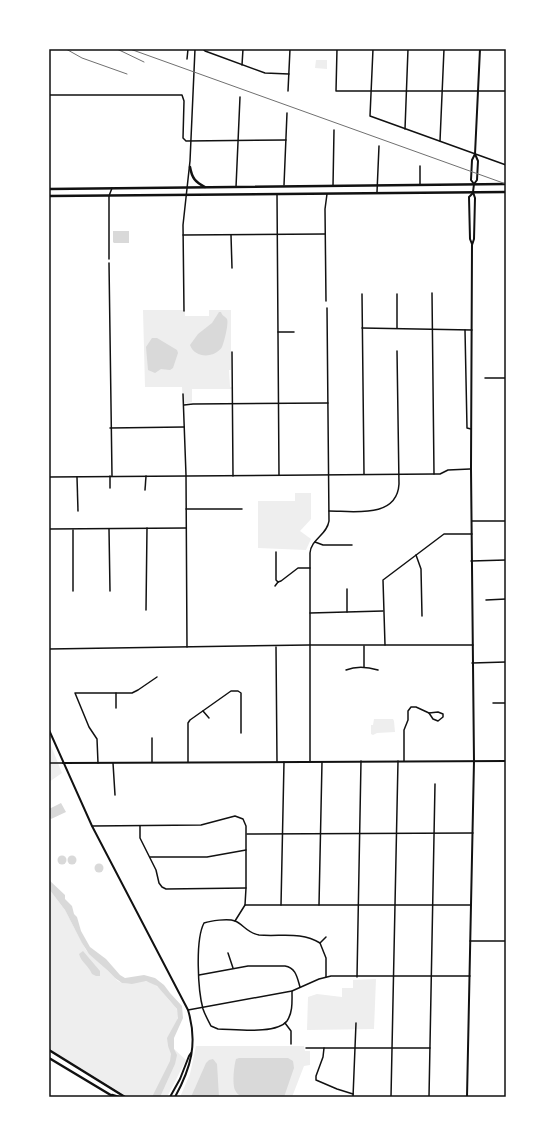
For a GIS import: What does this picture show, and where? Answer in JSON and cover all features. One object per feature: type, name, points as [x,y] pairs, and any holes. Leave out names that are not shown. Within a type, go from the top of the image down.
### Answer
[{"type":"main road","points":[[190,167],[194,182],[207,188]]},
{"type":"main road","points":[[49,189],[506,184]]},
{"type":"main road","points":[[49,196],[277,194],[327,192],[506,192]]},
{"type":"main road","points":[[49,1050],[125,1097]]},
{"type":"main road","points":[[49,1058],[114,1097]]},
{"type":"main road","points":[[79,1076],[82,1071]]},
{"type":"main road","points":[[108,1094],[119,1097]]},
{"type":"street","points":[[187,59],[188,49]]},
{"type":"street","points":[[184,311],[184,210],[190,167],[195,49]]},
{"type":"street","points":[[203,49],[265,73],[289,74]]},
{"type":"street","points":[[242,65],[243,49]]},
{"type":"street","points":[[288,91],[290,49]]},
{"type":"street","points":[[337,49],[336,91],[506,91]]},
{"type":"street","points":[[373,49],[370,116],[506,165]]},
{"type":"street","points":[[405,129],[408,49]]},
{"type":"street","points":[[440,141],[444,49]]},
{"type":"street","points":[[474,184],[471,180],[471,172],[472,160],[475,154],[480,49]]},
{"type":"street","points":[[49,100],[49,95],[181,95],[184,101],[183,138],[186,141],[286,140]]},
{"type":"street","points":[[236,187],[240,97]]},
{"type":"street","points":[[284,187],[287,113]]},
{"type":"street","points":[[333,186],[334,130]]},
{"type":"street","points":[[377,192],[379,146]]},
{"type":"street","points":[[472,245],[474,239],[475,219],[475,198],[473,192],[474,184],[477,180],[478,161],[475,154]]},
{"type":"street","points":[[420,166],[420,185]]},
{"type":"street","points":[[109,260],[109,196],[112,188]]},
{"type":"street","points":[[326,301],[325,209],[327,192]]},
{"type":"street","points":[[467,1097],[474,761],[471,561],[472,245],[470,239],[468,197],[473,192]]},
{"type":"street","points":[[277,194],[280,475]]},
{"type":"street","points":[[183,235],[325,234]]},
{"type":"street","points":[[231,235],[232,268]]},
{"type":"street","points":[[109,264],[110,488]]},
{"type":"street","points":[[432,293],[434,474]]},
{"type":"street","points":[[362,294],[364,474]]},
{"type":"street","points":[[396,294],[397,329]]},
{"type":"street","points":[[310,762],[310,550],[315,541],[328,527],[329,511],[327,308]]},
{"type":"street","points":[[362,328],[472,330]]},
{"type":"street","points":[[465,330],[467,428],[471,429]]},
{"type":"street","points":[[278,332],[294,332]]},
{"type":"street","points":[[329,511],[371,511],[386,507],[391,503],[397,494],[399,488],[399,474],[397,350]]},
{"type":"street","points":[[232,352],[233,476]]},
{"type":"street","points":[[485,378],[506,378]]},
{"type":"street","points":[[183,394],[186,475],[187,647]]},
{"type":"street","points":[[184,405],[233,403],[328,403]]},
{"type":"street","points":[[110,428],[184,427]]},
{"type":"street","points":[[49,477],[434,474],[443,473],[448,470],[471,469]]},
{"type":"street","points":[[145,490],[146,476]]},
{"type":"street","points":[[77,477],[78,511]]},
{"type":"street","points":[[186,509],[242,509]]},
{"type":"street","points":[[472,521],[506,521]]},
{"type":"street","points":[[146,528],[146,610]]},
{"type":"street","points":[[49,530],[186,528]]},
{"type":"street","points":[[109,529],[110,591]]},
{"type":"street","points":[[73,530],[73,591]]},
{"type":"street","points":[[385,645],[383,580],[446,534],[472,534]]},
{"type":"street","points":[[315,541],[321,545],[352,545]]},
{"type":"street","points":[[276,552],[276,580],[278,582]]},
{"type":"street","points":[[416,555],[421,569],[422,616]]},
{"type":"street","points":[[471,561],[506,560]]},
{"type":"street","points":[[275,586],[278,582],[282,581],[298,568],[310,568]]},
{"type":"street","points":[[346,612],[347,589]]},
{"type":"street","points":[[486,600],[506,599]]},
{"type":"street","points":[[310,613],[383,611]]},
{"type":"street","points":[[49,649],[276,647],[309,645],[472,645]]},
{"type":"street","points":[[364,646],[364,667]]},
{"type":"street","points":[[276,647],[277,762]]},
{"type":"street","points":[[472,663],[506,662]]},
{"type":"street","points":[[346,670],[364,667],[370,667],[378,670]]},
{"type":"street","points":[[98,763],[97,739],[89,727],[75,693],[132,693],[157,677]]},
{"type":"street","points":[[188,762],[188,723],[231,691],[240,692],[241,733]]},
{"type":"street","points":[[116,693],[116,708]]},
{"type":"street","points":[[493,703],[506,703]]},
{"type":"street","points":[[404,761],[404,730],[408,720],[408,711],[411,707],[429,713],[441,713],[443,717],[442,719],[435,720],[429,713]]},
{"type":"street","points":[[203,711],[209,718]]},
{"type":"street","points":[[49,730],[92,826],[188,1010],[192,1029],[192,1057],[189,1068],[175,1097]]},
{"type":"street","points":[[152,738],[152,762]]},
{"type":"street","points":[[49,763],[506,760]]},
{"type":"street","points":[[357,977],[361,761]]},
{"type":"street","points":[[391,1097],[398,761]]},
{"type":"street","points":[[113,762],[115,795]]},
{"type":"street","points":[[281,905],[284,762]]},
{"type":"street","points":[[319,905],[322,762]]},
{"type":"street","points":[[429,1097],[435,784]]},
{"type":"street","points":[[92,826],[201,825],[226,818],[241,818],[246,823],[246,888],[245,905],[235,921]]},
{"type":"street","points":[[140,826],[140,838],[156,870],[158,883],[162,887],[246,888]]},
{"type":"street","points":[[246,834],[473,833]]},
{"type":"street","points":[[150,857],[207,857],[246,850]]},
{"type":"street","points":[[245,905],[471,905]]},
{"type":"street","points":[[292,990],[292,1009],[285,1023],[280,1026],[271,1029],[218,1029],[211,1026],[203,1007],[199,975],[200,933],[204,923],[212,920],[235,921],[246,930],[258,935],[304,936],[314,939],[320,943],[326,958],[326,977]]},
{"type":"street","points":[[320,943],[326,937]]},
{"type":"street","points":[[470,941],[506,941]]},
{"type":"street","points":[[228,953],[233,968]]},
{"type":"street","points":[[199,975],[255,965],[285,966],[290,967],[294,971],[300,987]]},
{"type":"street","points":[[188,1010],[292,990],[326,977],[470,976]]},
{"type":"street","points":[[285,1023],[291,1031],[291,1044]]},
{"type":"street","points":[[353,1097],[356,1023]]},
{"type":"street","points":[[306,1048],[430,1048]]},
{"type":"street","points":[[324,1048],[323,1057],[316,1080],[353,1094]]},
{"type":"street","points":[[170,1097],[180,1079],[188,1056],[191,1053]]},
{"type":"shaded area","points":[[316,60],[327,60],[327,69],[315,68]]},
{"type":"shaded area","points":[[113,231],[129,231],[129,243],[114,243]]},
{"type":"shaded area","points":[[143,310],[185,310],[185,316],[209,316],[209,310],[231,310],[231,370],[229,370],[230,387],[232,387],[232,389],[192,389],[192,402],[183,404],[182,387],[145,387]]},
{"type":"shaded area","points":[[219,312],[221,312],[227,319],[226,333],[222,347],[219,351],[210,355],[200,355],[196,353],[190,345],[198,334],[212,323]]},
{"type":"shaded area","points":[[152,338],[157,338],[177,350],[178,353],[173,368],[170,370],[161,369],[155,373],[148,370],[146,347]]},
{"type":"shaded area","points":[[295,493],[311,493],[311,519],[300,531],[311,539],[306,550],[258,548],[258,501],[295,501]]},
{"type":"shaded area","points":[[374,719],[393,719],[395,732],[371,734],[371,725],[373,725]]},
{"type":"shaded area","points":[[49,741],[62,773],[49,782]]},
{"type":"shaded area","points":[[61,803],[66,812],[51,819],[49,816],[49,809]]},
{"type":"shaded area","points":[[62,855],[67,860],[62,865],[57,860]]},
{"type":"shaded area","points":[[72,855],[77,860],[72,865],[67,860]]},
{"type":"shaded area","points":[[99,863],[104,868],[99,873],[94,868]]},
{"type":"shaded area","points":[[49,880],[65,895],[65,899],[72,906],[81,931],[90,947],[106,959],[120,975],[125,978],[144,975],[155,978],[164,985],[182,1006],[183,1018],[174,1038],[174,1049],[177,1055],[175,1064],[160,1097],[152,1097],[170,1061],[171,1054],[167,1038],[178,1018],[177,1009],[157,986],[146,981],[132,984],[122,983],[89,954],[65,910],[49,889]]},
{"type":"shaded area","points":[[49,889],[65,910],[86,950],[118,981],[127,983],[147,981],[155,985],[176,1008],[178,1018],[169,1037],[168,1046],[174,1049],[186,1060],[167,1097],[128,1097],[49,1049]]},
{"type":"shaded area","points":[[83,951],[100,971],[100,976],[92,974],[81,959],[79,954]]},
{"type":"shaded area","points":[[376,979],[374,1029],[307,1030],[308,997],[317,994],[342,997],[342,988],[353,988],[353,980]]},
{"type":"shaded area","points":[[196,1046],[304,1046],[305,1051],[310,1051],[310,1065],[304,1066],[292,1097],[180,1097],[190,1074]]},
{"type":"shaded area","points":[[288,1058],[293,1061],[294,1068],[284,1097],[242,1097],[238,1094],[234,1087],[234,1075],[236,1059]]},
{"type":"shaded area","points":[[213,1059],[217,1064],[219,1097],[191,1097],[206,1063]]},
{"type":"railway","points":[[66,49],[82,58],[127,74]]},
{"type":"railway","points":[[117,49],[144,62]]},
{"type":"railway","points":[[130,49],[506,184]]}]
